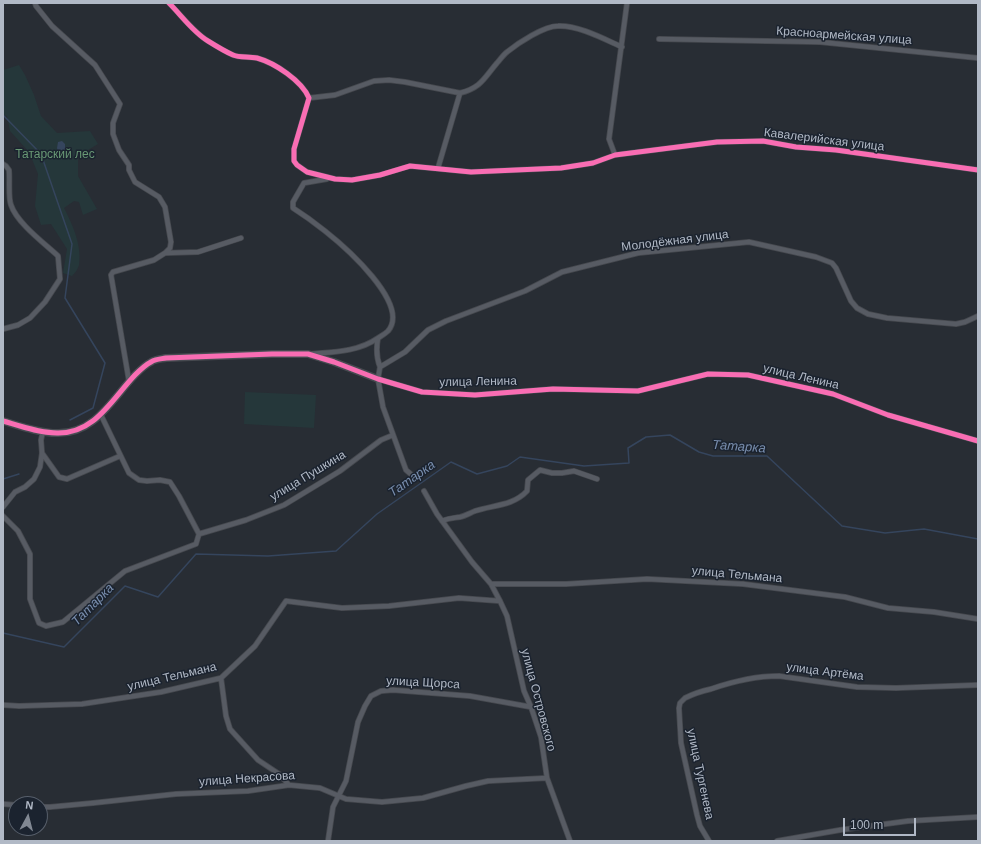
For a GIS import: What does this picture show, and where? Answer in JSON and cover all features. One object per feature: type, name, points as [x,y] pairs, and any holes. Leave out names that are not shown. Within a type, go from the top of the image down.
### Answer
[{"type":"street","points":[[35,3],[52,26],[95,66],[120,104],[113,123],[113,134],[129,165],[129,170],[135,182],[159,197],[165,207],[171,242],[170,248],[154,260],[113,272],[111,275],[130,381]]},
{"type":"street","points":[[169,3],[193,29],[207,41],[234,56],[257,58],[272,64],[299,83],[309,98],[336,95],[374,81],[405,82],[460,94],[480,84],[506,53],[545,30],[558,26],[593,34],[622,47]]},
{"type":"street","points":[[615,155],[609,139],[627,3]]},
{"type":"street","name":"Красноармейская улица","points":[[659,39],[820,42],[978,58]]},
{"type":"street","points":[[438,168],[460,94]]},
{"type":"street","name":"Кавалерийская улица","points":[[309,98],[294,150],[294,160],[297,165],[307,172],[335,179],[352,180],[380,175],[410,166],[471,172],[561,168],[594,163],[615,155],[717,142],[763,141],[796,147],[836,150],[978,170]]},
{"type":"street","points":[[3,164],[9,170],[10,204],[30,231],[58,256],[60,279],[45,302],[30,318],[18,325],[3,329]]},
{"type":"street","points":[[308,354],[343,351],[357,348],[371,343],[388,331],[391,326],[392,309],[389,300],[372,276],[330,235],[293,208],[293,202],[304,183],[335,179]]},
{"type":"street","points":[[165,253],[198,252],[241,238]]},
{"type":"street","name":"Молодёжная улица","points":[[380,367],[405,352],[428,330],[446,320],[525,291],[562,272],[638,253],[749,242],[816,257],[832,263],[836,268],[851,301],[857,308],[868,314],[887,318],[956,324],[978,316]]},
{"type":"street","points":[[378,338],[376,352],[380,367],[378,379],[383,407],[406,470],[413,476]]},
{"type":"street","name":"улица Ленина","points":[[3,421],[56,433],[77,430],[92,423],[101,415],[130,381],[152,361],[166,358],[308,354],[334,362],[378,379],[422,392],[475,394],[553,389],[638,390],[708,374],[748,375],[833,394],[888,415],[978,440]]},
{"type":"street","points":[[3,516],[18,531],[30,554],[30,599],[39,622],[46,626],[63,622],[125,571],[196,544],[199,534],[180,496],[170,482],[160,480],[146,482],[134,478],[129,473],[120,456],[101,415]]},
{"type":"street","points":[[3,507],[15,492],[25,487],[34,479],[40,467],[42,453],[42,431]]},
{"type":"street","name":"улица Пушкина","points":[[199,534],[246,520],[284,505],[340,471],[381,440],[393,435]]},
{"type":"street","points":[[42,453],[59,477],[67,480],[120,456]]},
{"type":"street","points":[[442,521],[451,517],[462,517],[475,511],[509,503],[523,496],[527,491],[528,480],[540,470],[552,473],[574,472],[597,479]]},
{"type":"street","name":"улица Островского","points":[[424,491],[442,521],[472,562],[491,584],[507,616],[524,691],[541,737],[547,778],[570,841]]},
{"type":"street","name":"улица Тельмана","points":[[491,584],[566,584],[646,579],[743,584],[845,597],[888,608],[934,612],[978,619]]},
{"type":"street","name":"улица Тельмана","points":[[3,705],[19,706],[82,704],[161,692],[221,678],[255,646],[286,601],[342,608],[389,606],[459,598],[500,601]]},
{"type":"street","name":"улица Артёма","points":[[679,708],[680,703],[691,695],[746,678],[767,676],[779,676],[857,687],[896,688],[978,685]]},
{"type":"street","points":[[221,678],[226,716],[230,729],[258,760],[279,774],[289,784]]},
{"type":"street","name":"улица Щорса","points":[[328,841],[333,807],[346,781],[358,722],[364,706],[371,696],[381,691],[393,690],[470,696],[531,707]]},
{"type":"street","name":"улица Тургенева","points":[[679,708],[681,744],[697,815],[700,826],[709,841]]},
{"type":"street","name":"улица Некрасова","points":[[48,807],[176,794],[248,792],[289,784],[320,788],[346,799],[382,802],[400,801],[423,798],[488,781],[547,778]]},
{"type":"street","points":[[777,841],[840,830],[908,821],[978,817]]},
{"type":"green space","name":"Татарский лес","points":[[19,65],[34,95],[41,116],[57,133],[90,131],[98,144],[78,156],[78,176],[97,209],[83,215],[79,202],[74,201],[64,208],[71,221],[78,243],[80,258],[79,265],[72,276],[63,273],[67,249],[51,224],[41,225],[35,206],[38,174],[29,152],[10,131],[7,116],[3,115],[3,70]]},
{"type":"green space","points":[[245,392],[316,395],[314,428],[244,424]]},
{"type":"water","points":[[62,141],[70,153],[70,157],[65,159],[59,156],[57,148],[58,142]]},
{"type":"waterway","points":[[3,115],[41,154],[72,244],[65,298],[105,363],[93,408],[70,420]]},
{"type":"waterway","name":"Татарка","points":[[3,633],[64,647],[125,586],[158,597],[196,554],[268,556],[336,551],[377,514],[451,462],[477,474],[507,466],[520,457],[584,466],[629,463],[628,448],[646,437],[670,435],[699,452],[713,456],[767,456],[842,526],[885,533],[924,529],[978,539]]},
{"type":"waterway","points":[[3,479],[19,474]]},
{"type":"cycle path","points":[[169,3],[192,28],[208,41],[233,55],[264,60],[280,68],[300,85],[309,98],[294,149],[294,161],[307,172],[335,179],[352,180],[380,175],[410,166],[471,172],[561,168],[593,163],[615,155],[717,142],[763,141],[796,147],[836,150],[978,170]]},
{"type":"cycle path","points":[[3,421],[50,433],[70,432],[82,428],[102,413],[141,369],[158,359],[308,354],[334,362],[378,379],[422,392],[475,395],[553,389],[638,391],[708,374],[748,375],[833,394],[888,415],[978,441]]}]
